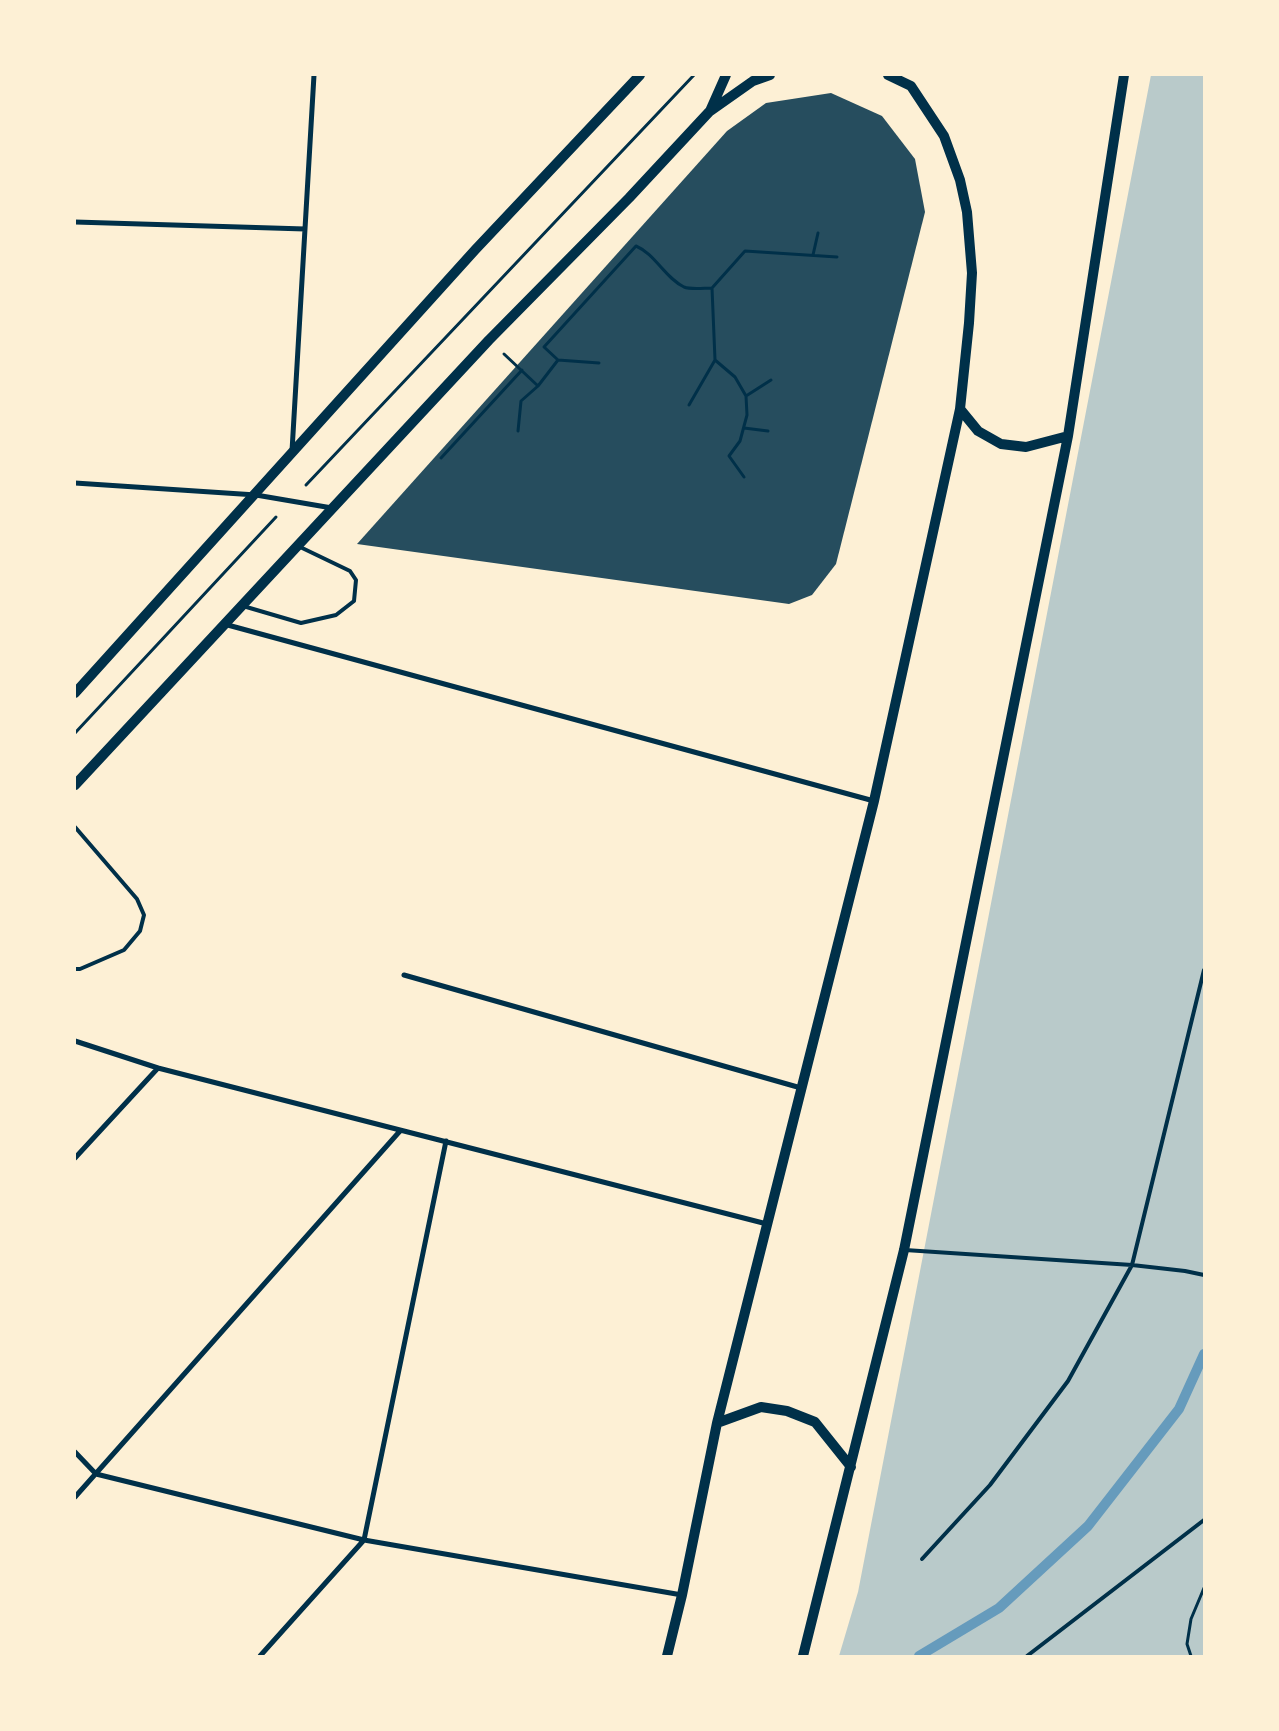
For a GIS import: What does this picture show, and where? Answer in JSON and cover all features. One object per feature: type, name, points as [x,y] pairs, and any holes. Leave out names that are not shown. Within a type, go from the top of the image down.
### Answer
[{"type":"main road","points":[[75,694],[475,250],[640,75]]},
{"type":"main road","points":[[709,112],[726,75]]},
{"type":"main road","points":[[75,785],[489,340],[622,205],[709,112],[753,81],[770,75]]},
{"type":"main road","points":[[667,1656],[682,1595],[717,1423],[874,801],[960,409],[972,273],[968,212],[960,180],[944,136],[911,86],[888,75]]},
{"type":"main road","points":[[803,1656],[904,1250],[1068,436],[1124,75]]},
{"type":"main road","points":[[960,409],[978,431],[1001,444],[1026,447],[1068,436]]},
{"type":"main road","points":[[717,1423],[761,1407],[787,1411],[815,1422],[851,1467]]},
{"type":"street","points":[[292,455],[314,75]]},
{"type":"street","points":[[75,222],[305,229]]},
{"type":"street","points":[[75,482],[256,495],[332,508]]},
{"type":"street","points":[[224,623],[874,801]]},
{"type":"street","points":[[404,975],[802,1088]]},
{"type":"street","points":[[75,1041],[158,1068],[767,1224]]},
{"type":"street","points":[[75,1158],[158,1068]]},
{"type":"street","points":[[75,1497],[400,1131]]},
{"type":"street","points":[[260,1656],[364,1540],[446,1141]]},
{"type":"street","points":[[75,1452],[96,1474],[364,1540],[682,1595]]},
{"type":"lane","points":[[241,605],[301,623],[336,615],[354,601],[356,580],[350,571],[297,545]]},
{"type":"lane","points":[[75,827],[137,899],[144,914],[140,932],[124,950],[75,969]]},
{"type":"lane","points":[[922,1559],[990,1485],[1068,1381],[1132,1265],[1204,970]]},
{"type":"lane","points":[[904,1250],[1132,1265],[1204,1275]]},
{"type":"lane","points":[[1027,1656],[1204,1520]]},
{"type":"path","points":[[75,733],[291,501],[694,75]]},
{"type":"path","points":[[813,255],[818,233]]},
{"type":"path","points":[[598,363],[558,360],[544,347],[636,246],[643,249],[672,278],[685,288],[712,288]]},
{"type":"path","points":[[688,405],[715,360],[712,288],[745,251],[837,257]]},
{"type":"path","points":[[489,340],[538,386]]},
{"type":"path","points":[[518,431],[521,400],[538,386],[558,360]]},
{"type":"path","points":[[715,360],[735,377],[746,396],[748,415],[740,442],[729,456],[744,477]]},
{"type":"path","points":[[441,458],[522,370]]},
{"type":"path","points":[[746,396],[771,380]]},
{"type":"path","points":[[744,428],[768,431]]},
{"type":"path","points":[[1191,1656],[1187,1644],[1191,1619],[1204,1588]]},
{"type":"shaded area","points":[[1151,75],[1204,75],[1204,1656],[839,1656],[858,1592]]},
{"type":"building","points":[[831,93],[882,116],[915,159],[925,212],[836,564],[812,595],[789,604],[357,544],[727,131],[766,103]]},
{"type":"waterway","points":[[919,1656],[999,1608],[1088,1526],[1179,1409],[1204,1354]]}]
